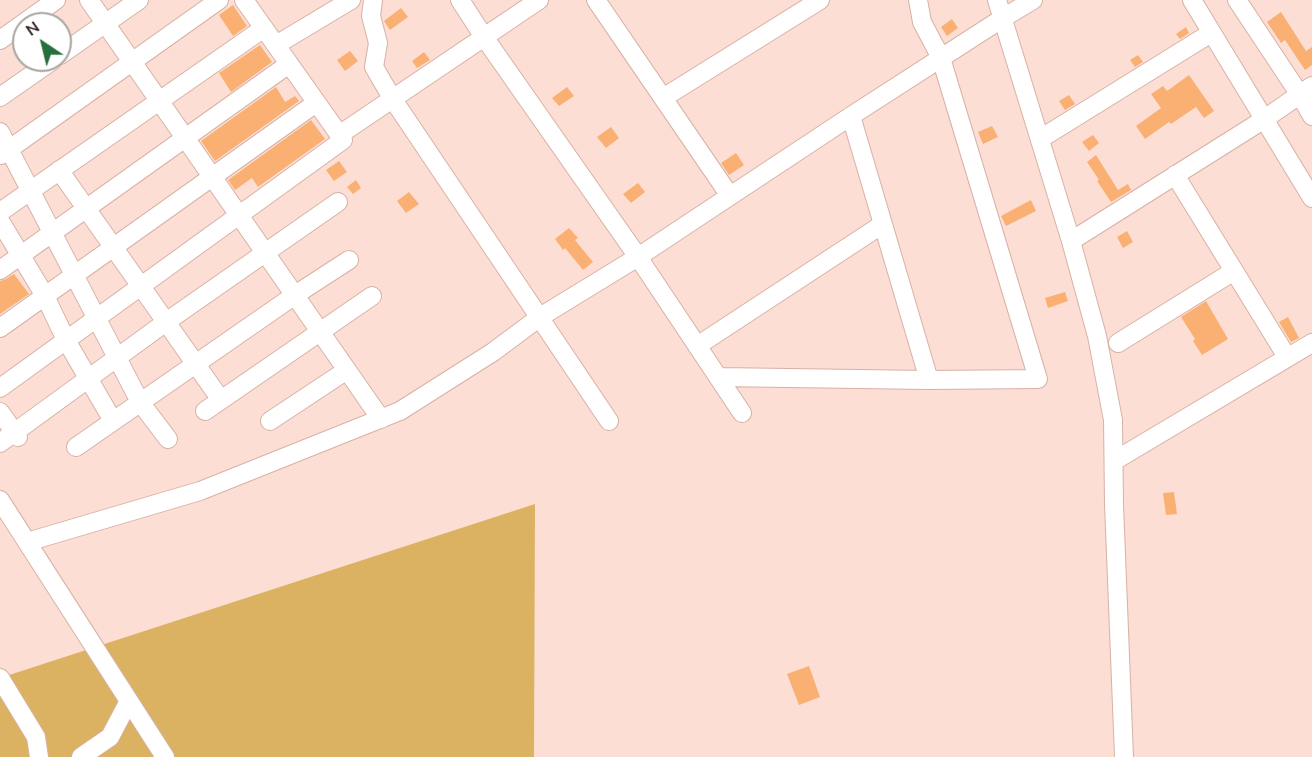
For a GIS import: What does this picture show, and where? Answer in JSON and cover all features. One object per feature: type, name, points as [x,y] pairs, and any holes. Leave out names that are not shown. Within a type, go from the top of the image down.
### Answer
[{"type":"street","points":[[0,40],[56,0]]},
{"type":"street","points":[[89,0],[381,419]]},
{"type":"street","points":[[72,46],[139,0]]},
{"type":"street","points":[[4,152],[219,0]]},
{"type":"street","points":[[0,388],[343,140],[244,0]]},
{"type":"street","points":[[276,45],[330,5],[351,0]]},
{"type":"street","points":[[373,0],[371,16],[378,42],[374,67],[392,98],[609,421]]},
{"type":"street","points":[[460,0],[742,413]]},
{"type":"street","points":[[339,135],[540,0]]},
{"type":"street","points":[[596,0],[730,196]]},
{"type":"street","points":[[663,98],[820,0]]},
{"type":"street","points":[[718,377],[1038,379],[941,58],[922,21],[918,0]]},
{"type":"street","points":[[997,0],[1071,241],[1097,336],[1113,420],[1124,757]]},
{"type":"street","points":[[27,542],[200,491],[400,411],[493,352],[540,317],[638,258],[851,116],[1033,0]]},
{"type":"street","points":[[1192,0],[1312,198]]},
{"type":"street","points":[[1237,0],[1306,90],[1312,116]]},
{"type":"street","points":[[0,212],[264,28]]},
{"type":"street","points":[[1040,139],[1211,33]]},
{"type":"street","points":[[0,270],[289,64]]},
{"type":"street","points":[[0,97],[36,72]]},
{"type":"street","points":[[1071,241],[1263,120],[1306,90]]},
{"type":"street","points":[[0,328],[316,103]]},
{"type":"street","points":[[851,116],[929,380]]},
{"type":"street","points":[[0,132],[4,152],[30,191],[140,402],[168,439]]},
{"type":"street","points":[[59,170],[220,400]]},
{"type":"street","points":[[1175,175],[1287,357]]},
{"type":"street","points":[[0,412],[11,437],[88,378],[338,202]]},
{"type":"street","points":[[0,220],[45,296],[66,340],[113,421]]},
{"type":"street","points":[[698,346],[883,224]]},
{"type":"street","points":[[76,447],[349,260]]},
{"type":"street","points":[[1118,343],[1234,271]]},
{"type":"street","points":[[205,411],[372,296]]},
{"type":"street","points":[[1114,461],[1312,343]]},
{"type":"street","points":[[270,422],[347,370]]},
{"type":"street","points":[[0,500],[165,757]]},
{"type":"street","points":[[0,678],[36,737],[39,757]]},
{"type":"street","points":[[81,757],[110,737],[129,701]]},
{"type":"shaded area","points":[[535,504],[534,757],[0,757],[0,678]]},
{"type":"building","points":[[233,5],[247,26],[233,36],[219,15]]},
{"type":"building","points":[[401,8],[408,17],[390,30],[384,21]]},
{"type":"building","points":[[1281,12],[1306,51],[1312,47],[1312,65],[1305,70],[1285,40],[1281,43],[1267,22]]},
{"type":"building","points":[[952,19],[958,28],[947,36],[941,27]]},
{"type":"building","points":[[1186,27],[1189,33],[1180,39],[1176,34]]},
{"type":"building","points":[[260,45],[272,62],[231,92],[219,73]]},
{"type":"building","points":[[350,51],[358,61],[345,71],[337,60]]},
{"type":"building","points":[[424,52],[430,60],[417,68],[412,61]]},
{"type":"building","points":[[1138,55],[1143,62],[1135,67],[1130,60]]},
{"type":"building","points":[[1189,75],[1214,111],[1204,118],[1196,107],[1145,139],[1136,126],[1161,108],[1151,94],[1163,86],[1167,91]]},
{"type":"building","points":[[276,87],[285,102],[295,96],[299,101],[215,161],[201,141]]},
{"type":"building","points":[[567,87],[574,96],[559,106],[552,98]]},
{"type":"building","points":[[1069,95],[1075,104],[1065,110],[1059,101]]},
{"type":"building","points":[[311,120],[325,139],[258,187],[252,178],[235,190],[228,180]]},
{"type":"building","points":[[992,126],[998,137],[983,144],[978,132]]},
{"type":"building","points":[[611,127],[619,138],[606,148],[597,137]]},
{"type":"building","points":[[1093,135],[1099,143],[1089,151],[1082,142]]},
{"type":"building","points":[[736,153],[744,165],[729,175],[721,163]]},
{"type":"building","points":[[1096,155],[1118,190],[1128,184],[1131,190],[1111,202],[1087,162]]},
{"type":"building","points":[[339,161],[347,172],[334,181],[326,170]]},
{"type":"building","points":[[356,180],[361,188],[353,194],[347,187]]},
{"type":"building","points":[[638,183],[645,192],[631,203],[623,194]]},
{"type":"building","points":[[409,192],[419,204],[406,213],[397,201]]},
{"type":"building","points":[[1031,200],[1036,211],[1006,226],[1001,216]]},
{"type":"building","points":[[569,228],[578,238],[575,240],[593,262],[583,270],[555,239]]},
{"type":"building","points":[[1127,231],[1133,242],[1123,248],[1117,237]]},
{"type":"building","points":[[14,274],[29,294],[0,314],[0,281]]},
{"type":"building","points":[[1065,292],[1068,301],[1048,308],[1045,298]]},
{"type":"building","points":[[1206,301],[1228,339],[1202,355],[1181,317]]},
{"type":"building","points":[[1288,317],[1299,338],[1291,342],[1279,322]]},
{"type":"building","points":[[1174,492],[1177,514],[1166,515],[1163,493]]},
{"type":"building","points":[[809,666],[820,697],[799,705],[787,674]]}]
